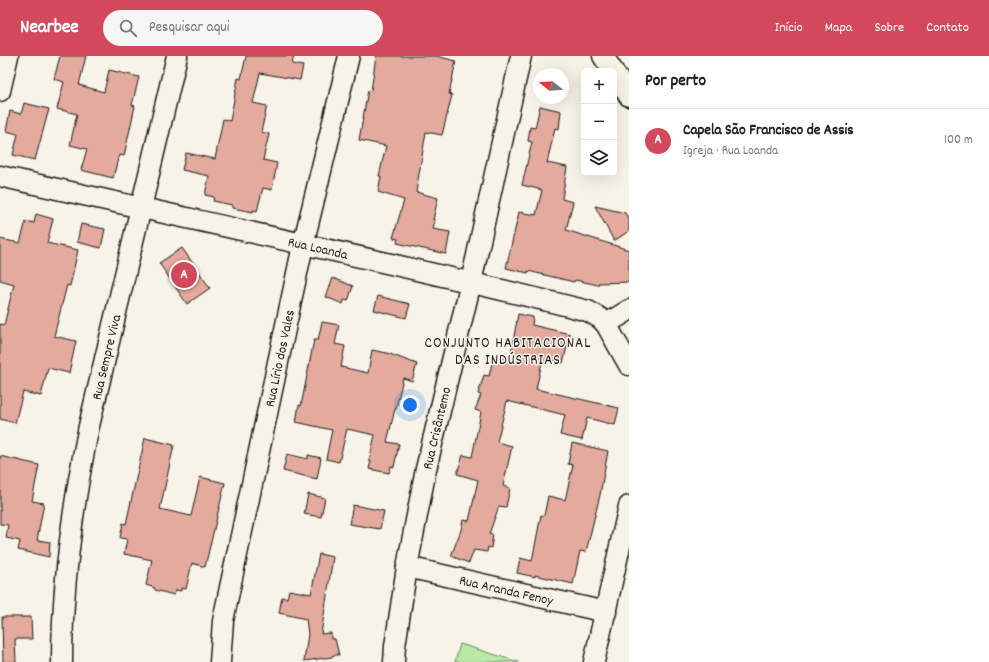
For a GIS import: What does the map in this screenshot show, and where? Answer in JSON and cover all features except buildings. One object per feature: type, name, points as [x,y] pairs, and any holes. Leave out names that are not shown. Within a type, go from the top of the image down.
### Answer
[{"type":"street","points":[[0,91],[8,56]]},
{"type":"street","name":"Rua Sempre Viva","points":[[62,662],[62,626],[67,561],[80,470],[177,56]]},
{"type":"street","name":"Rua Lírio dos Vales","points":[[220,662],[223,621],[303,245],[349,56]]},
{"type":"street","name":"Rua Crisântemo","points":[[394,662],[407,567],[426,469],[471,282],[521,56]]},
{"type":"street","points":[[603,56],[610,68]]},
{"type":"street","points":[[617,78],[629,96]]},
{"type":"street","name":"Rua Loanda","points":[[0,176],[471,282],[588,311],[600,318],[606,324]]},
{"type":"street","points":[[629,310],[606,324],[629,365]]},
{"type":"street","points":[[594,662],[629,506]]},
{"type":"street","name":"Rua Aranda Fenoy","points":[[407,567],[606,612]]},
{"type":"green space","points":[[460,644],[519,662],[455,662]]},
{"type":"place","name":"Capela São Francisco de Assis","points":[[184,275]]},
{"type":"district","name":"CONJUNTO HABITACIONAL DAS INDÚSTRIAS","points":[[508,350]]}]
